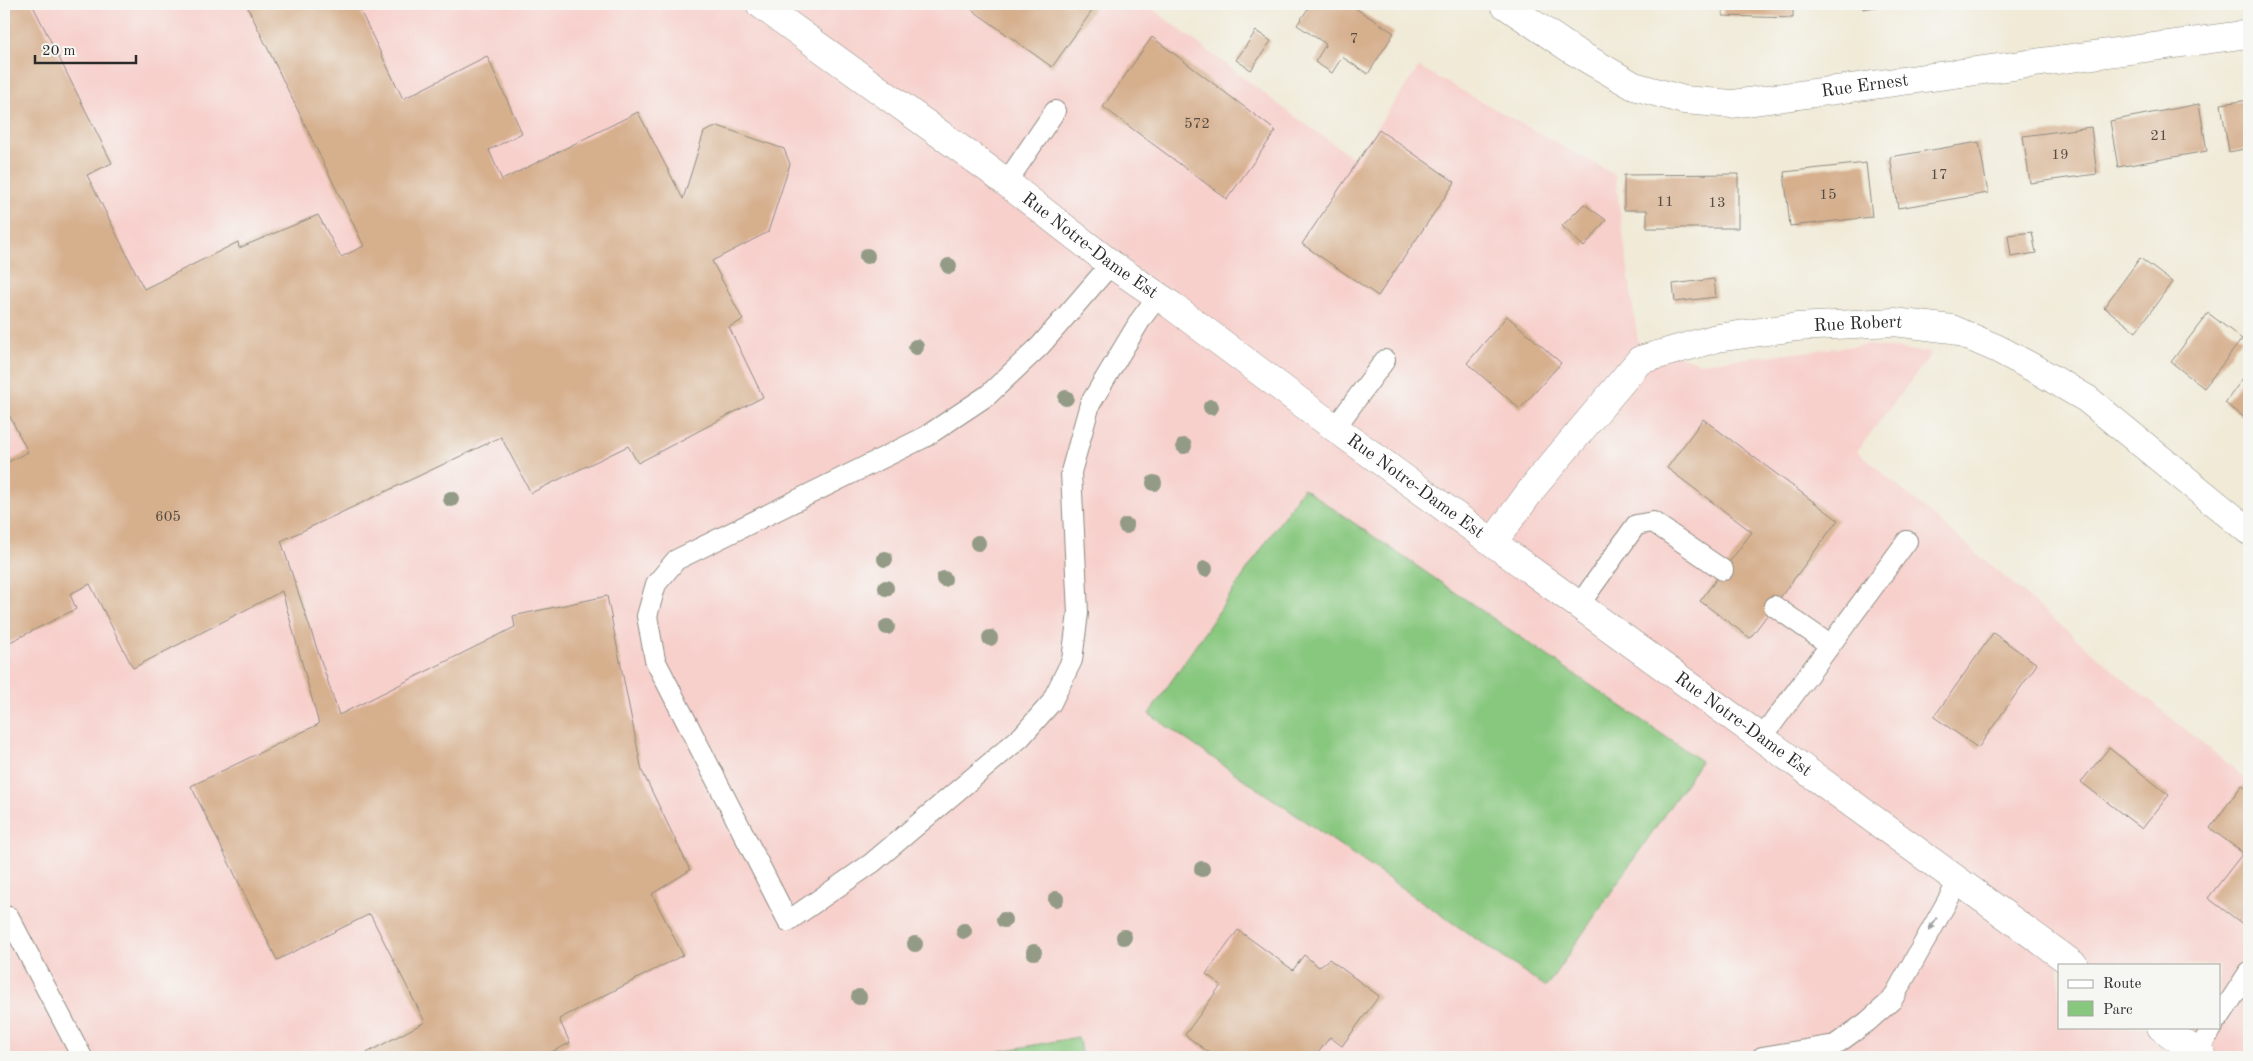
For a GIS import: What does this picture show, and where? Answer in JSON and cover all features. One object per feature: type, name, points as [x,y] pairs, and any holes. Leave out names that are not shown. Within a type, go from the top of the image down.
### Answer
[{"type":"street","name":"Rue Notre-Dame Est","points":[[760,4],[1006,182],[1111,264],[1266,374],[1335,428],[2073,964]]},
{"type":"street","name":"Rue Ernest","points":[[1504,4],[1572,50],[1634,86],[1684,100],[1732,104],[2249,34]]},
{"type":"street","name":"Rue Robert","points":[[1494,542],[1535,485],[1640,360],[1717,338],[1796,327],[1894,322],[1952,329],[1998,349],[2087,399],[2249,532]]},
{"type":"street","points":[[2162,1028],[2200,1055]]},
{"type":"lane","points":[[1006,182],[1055,111]]},
{"type":"lane","points":[[1111,264],[1040,346],[988,395],[924,436],[676,560],[656,584],[647,616],[655,660],[788,921],[872,863],[1021,737],[1051,703],[1072,660],[1078,613],[1076,545],[1070,472],[1090,404],[1141,319],[1158,296]]},
{"type":"lane","points":[[1335,428],[1385,360]]},
{"type":"lane","points":[[1579,605],[1636,525],[1653,522],[1723,570]]},
{"type":"lane","points":[[1761,738],[1907,541]]},
{"type":"lane","points":[[1774,606],[1830,645]]},
{"type":"lane","points":[[1762,1057],[1835,1045],[1867,1022],[1892,1000],[1958,882]]},
{"type":"lane","points":[[4,919],[9,917],[82,1057]]},
{"type":"lane","points":[[2220,1016],[2249,972]]},
{"type":"lane","points":[[2200,1055],[2213,1028]]},
{"type":"shaded area","points":[[4,4],[1146,4],[1290,113],[1355,159],[1419,67],[1615,175],[1638,342],[1700,363],[1866,345],[1932,353],[1857,451],[2133,687],[2249,781],[2249,1057],[4,1057]]},
{"type":"green space","points":[[1303,488],[1701,761],[1546,987],[1149,714]]},
{"type":"green space","points":[[1078,1037],[1082,1057],[969,1057]]},
{"type":"building","points":[[4,4],[32,4],[112,163],[87,175],[144,289],[238,242],[239,248],[318,215],[341,257],[364,246],[246,4],[357,4],[403,99],[487,56],[522,133],[489,150],[502,180],[638,112],[683,199],[704,132],[718,126],[784,149],[790,164],[768,232],[712,261],[743,320],[729,327],[763,397],[638,463],[628,446],[531,493],[501,437],[281,541],[339,715],[515,627],[513,616],[607,596],[642,771],[690,870],[652,894],[683,955],[559,1019],[570,1043],[541,1057],[359,1057],[425,1022],[370,914],[277,960],[191,786],[319,724],[282,591],[133,668],[90,584],[70,594],[76,609],[4,645],[4,464],[28,452],[4,405]]},
{"type":"building","points":[[964,4],[1097,4],[1052,67]]},
{"type":"building","points":[[1311,4],[1349,4],[1394,33],[1368,74],[1342,57],[1332,73],[1315,62],[1326,44],[1297,25]]},
{"type":"building","points":[[1688,4],[1793,4],[1793,18],[1723,16],[1723,9],[1688,7]]},
{"type":"building","points":[[1863,4],[1887,4],[1887,5],[1863,9]]},
{"type":"building","points":[[1256,31],[1271,41],[1251,70],[1236,60]]},
{"type":"building","points":[[1152,37],[1276,131],[1227,199],[1103,107]]},
{"type":"building","points":[[2249,100],[2249,148],[2229,152],[2221,104]]},
{"type":"building","points":[[2199,104],[2207,151],[2118,167],[2110,121]]},
{"type":"building","points":[[2091,127],[2097,174],[2030,183],[2023,136]]},
{"type":"building","points":[[1379,130],[1455,182],[1378,296],[1302,244]]},
{"type":"building","points":[[1979,142],[1988,193],[1898,208],[1890,157]]},
{"type":"building","points":[[1866,163],[1872,217],[1790,226],[1784,172]]},
{"type":"building","points":[[1738,174],[1738,228],[1647,228],[1647,210],[1624,210],[1624,175]]},
{"type":"building","points":[[1584,204],[1606,220],[1584,247],[1562,226]]},
{"type":"building","points":[[2032,232],[2036,253],[2011,257],[2008,235]]},
{"type":"building","points":[[2140,258],[2172,282],[2136,332],[2104,307]]},
{"type":"building","points":[[1714,279],[1716,297],[1675,302],[1673,284]]},
{"type":"building","points":[[2208,313],[2242,339],[2204,388],[2171,362]]},
{"type":"building","points":[[1507,316],[1561,363],[1520,409],[1467,363]]},
{"type":"building","points":[[2249,370],[2249,421],[2225,403]]},
{"type":"building","points":[[1703,419],[1838,520],[1750,638],[1700,601],[1752,532],[1667,468]]},
{"type":"building","points":[[1993,633],[2037,664],[1978,748],[1934,717]]},
{"type":"building","points":[[2109,748],[2169,795],[2142,829],[2081,782]]},
{"type":"building","points":[[2242,785],[2249,791],[2248,928],[2208,898],[2243,853],[2210,828]]},
{"type":"building","points":[[1238,930],[1293,970],[1304,955],[1319,967],[1329,959],[1379,996],[1342,1046],[1330,1037],[1315,1057],[1215,1057],[1185,1035],[1221,985],[1206,974]]}]
